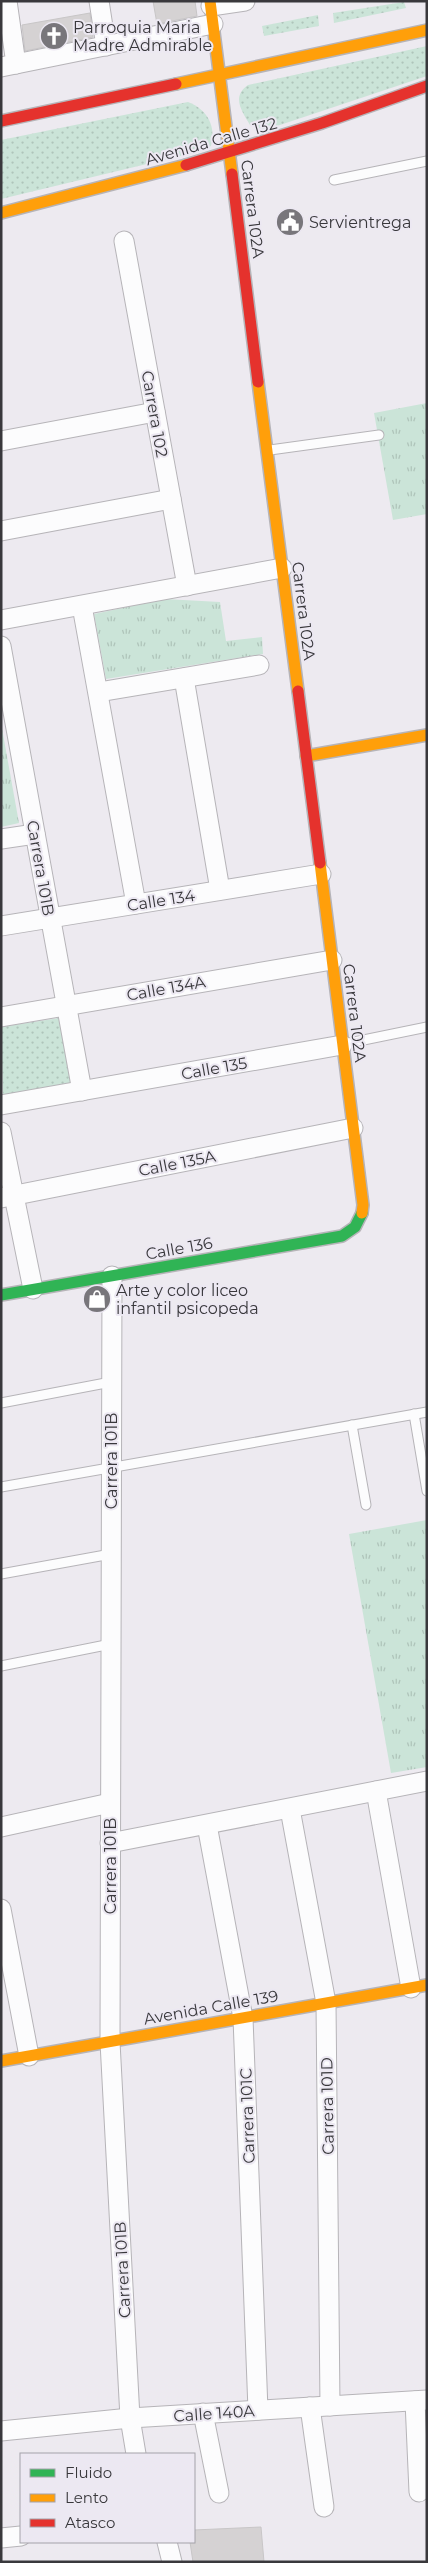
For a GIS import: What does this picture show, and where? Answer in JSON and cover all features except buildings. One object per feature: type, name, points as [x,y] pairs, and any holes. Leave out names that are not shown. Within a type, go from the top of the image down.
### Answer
[{"type":"street","points":[[7,1],[9,66],[213,24]]},
{"type":"street","points":[[99,1],[106,46]]},
{"type":"street","points":[[210,4],[245,1]]},
{"type":"street","name":"Carrera 102A","points":[[210,4],[353,1128],[362,1205],[362,1216],[358,1224]]},
{"type":"street","points":[[1,121],[427,30]]},
{"type":"street","name":"Avenida Calle 132","points":[[1,213],[95,191],[325,124],[427,86]]},
{"type":"street","points":[[325,124],[402,107]]},
{"type":"street","name":"Carrera 102","points":[[124,241],[187,586]]},
{"type":"street","points":[[1,441],[155,412]]},
{"type":"street","points":[[1,531],[171,499]]},
{"type":"street","points":[[1,620],[282,568]]},
{"type":"street","points":[[82,606],[136,904]]},
{"type":"street","name":"Carrera 101B","points":[[1,646],[82,1091]]},
{"type":"street","points":[[99,692],[258,666]]},
{"type":"street","points":[[184,678],[220,890]]},
{"type":"street","points":[[306,756],[427,735]]},
{"type":"street","points":[[1,839],[35,834]]},
{"type":"street","name":"Calle 134","points":[[1,926],[321,874]]},
{"type":"street","name":"Calle 134A","points":[[1,1017],[332,960]]},
{"type":"street","name":"Calle 135","points":[[1,1106],[342,1045]]},
{"type":"street","name":"Calle 135A","points":[[7,1197],[353,1128]]},
{"type":"street","points":[[1,1132],[7,1197],[32,1289]]},
{"type":"street","name":"Calle 136","points":[[1,1294],[342,1236],[358,1224]]},
{"type":"street","name":"Carrera 101B","points":[[112,1276],[110,2042],[130,2418],[136,2453]]},
{"type":"street","points":[[110,1843],[427,1781]]},
{"type":"street","points":[[376,1791],[419,1987]]},
{"type":"street","points":[[1,1826],[110,1803]]},
{"type":"street","name":"Carrera 101D","points":[[290,1809],[326,2003],[330,2406]]},
{"type":"street","name":"Carrera 101C","points":[[207,1825],[243,2018],[258,2410]]},
{"type":"street","points":[[1,1908],[29,2056]]},
{"type":"street","name":"Avenida Calle 139","points":[[1,2061],[419,1987]]},
{"type":"street","points":[[419,2492],[421,2400]]},
{"type":"street","name":"Calle 140A","points":[[1,2431],[130,2418],[421,2400]]},
{"type":"street","points":[[310,2407],[324,2507]]},
{"type":"street","points":[[203,2414],[219,2493]]},
{"type":"street","points":[[1,2538],[20,2536]]},
{"type":"street","points":[[167,2543],[172,2562]]},
{"type":"lane","points":[[334,180],[427,161]]},
{"type":"lane","points":[[268,450],[379,435]]},
{"type":"lane","name":"Calle 135","points":[[342,1045],[427,1027]]},
{"type":"lane","points":[[1,1403],[111,1382]]},
{"type":"lane","points":[[1,1487],[111,1466],[427,1412]]},
{"type":"lane","points":[[414,1414],[427,1491]]},
{"type":"lane","points":[[352,1425],[366,1505]]},
{"type":"lane","points":[[1,1574],[111,1554]]},
{"type":"lane","points":[[1,1666],[111,1644]]},
{"type":"green space","points":[[404,2],[406,8],[334,23],[333,13]]},
{"type":"green space","points":[[318,15],[319,26],[264,36],[262,26]]},
{"type":"green space","points":[[427,46],[427,76],[265,130],[250,125],[240,104],[240,94],[248,85]]},
{"type":"green space","points":[[188,102],[201,109],[209,120],[212,132],[211,146],[201,151],[1,199],[1,140]]},
{"type":"green space","points":[[427,403],[427,514],[393,520],[374,413]]},
{"type":"green space","points":[[165,599],[220,602],[226,641],[262,637],[263,654],[106,679],[94,614]]},
{"type":"green space","points":[[1,723],[19,823],[1,827]]},
{"type":"green space","points":[[59,1018],[72,1085],[3,1095],[1,1027]]},
{"type":"green space","points":[[427,1520],[427,1767],[391,1773],[349,1534]]},
{"type":"traffic: fast","points":[[1,1295],[342,1236],[355,1227],[362,1213]]},
{"type":"traffic: slow","points":[[210,1],[232,174]]},
{"type":"traffic: slow","points":[[176,84],[427,30]]},
{"type":"traffic: slow","points":[[1,213],[186,165]]},
{"type":"traffic: slow","points":[[258,382],[298,691]]},
{"type":"traffic: slow","points":[[306,756],[427,735]]},
{"type":"traffic: slow","points":[[320,863],[363,1205],[362,1213]]},
{"type":"traffic: slow","points":[[1,2061],[427,1985]]},
{"type":"traffic: jam","points":[[1,121],[176,84]]},
{"type":"traffic: jam","points":[[186,165],[322,123],[427,86]]},
{"type":"traffic: jam","points":[[232,174],[258,382]]},
{"type":"traffic: jam","points":[[298,691],[320,863]]},
{"type":"place","name":"Parroquia Maria Madre Admirable","points":[[54,36]]},
{"type":"place","name":"Servientrega","points":[[290,222]]},
{"type":"place","name":"Arte y color liceo infantil psicopeda","points":[[97,1299]]}]
